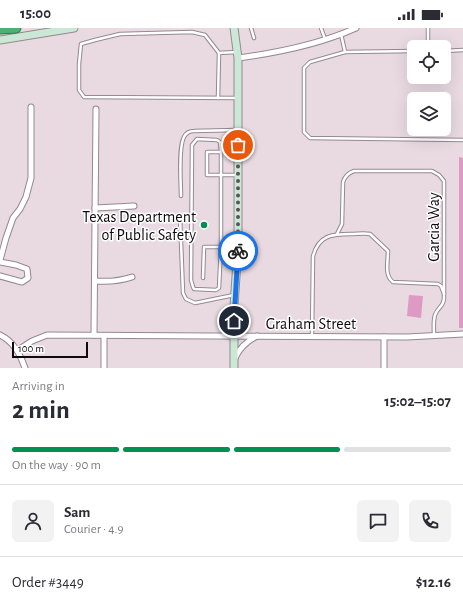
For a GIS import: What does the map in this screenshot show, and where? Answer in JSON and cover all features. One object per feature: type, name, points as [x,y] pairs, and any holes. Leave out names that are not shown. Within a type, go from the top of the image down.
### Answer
[{"type":"highway","points":[[0,28],[16,28]]},
{"type":"street","points":[[0,40],[74,28]]},
{"type":"street","points":[[234,28],[238,55],[238,247],[235,295],[234,364]]},
{"type":"street","points":[[238,55],[266,54],[303,46],[356,28]]},
{"type":"street","points":[[0,276],[22,282],[28,278],[27,269],[0,261],[13,218],[20,209],[26,197],[31,178],[31,107]]},
{"type":"street","points":[[94,335],[96,109]]},
{"type":"street","points":[[95,208],[134,206]]},
{"type":"street","points":[[95,281],[123,280],[132,277]]},
{"type":"street","name":"Graham Street","points":[[18,350],[32,341],[47,335],[384,337],[463,334]]},
{"type":"street","points":[[0,336],[8,339],[18,350],[25,368]]},
{"type":"street","points":[[104,336],[104,368]]},
{"type":"street","points":[[234,364],[239,350],[245,344],[258,336]]},
{"type":"street","points":[[384,337],[384,368]]},
{"type":"lane","points":[[252,28],[254,38]]},
{"type":"lane","points":[[321,28],[324,39]]},
{"type":"lane","points":[[428,28],[428,40]]},
{"type":"lane","points":[[218,98],[219,53],[204,35],[192,32],[120,34],[81,44],[79,90],[84,97],[218,98],[238,98]]},
{"type":"lane","points":[[341,33],[345,52]]},
{"type":"lane","points":[[451,51],[463,50]]},
{"type":"lane","points":[[407,51],[345,52],[310,62],[304,68],[304,132],[310,138],[463,140]]},
{"type":"lane","points":[[219,53],[238,55]]},
{"type":"lane","points":[[181,196],[181,150],[184,138],[187,134],[190,131],[238,130]]},
{"type":"lane","points":[[197,140],[217,140],[220,142],[221,152],[221,247],[219,288],[216,290],[194,288],[191,280],[192,144],[197,140]]},
{"type":"lane","points":[[221,152],[207,152],[207,175],[238,175]]},
{"type":"lane","name":"Garcia Way","points":[[336,234],[342,224],[343,182],[344,178],[350,172],[432,171],[442,178],[444,181],[444,294],[443,304],[436,312],[435,316],[434,335]]},
{"type":"lane","points":[[180,216],[183,293],[186,299],[195,303],[235,295]]},
{"type":"lane","name":"Garcia Way","points":[[312,336],[313,256],[318,243],[323,239],[336,234],[370,234],[388,251],[388,274],[389,278],[393,282],[438,284],[441,286],[444,294]]},
{"type":"lane","points":[[203,278],[204,247],[238,247]]},
{"type":"shaded area","points":[[459,157],[463,158],[463,328],[459,328]]},
{"type":"shaded area","points":[[409,295],[423,296],[421,318],[407,316]]},
{"type":"way so far","points":[[238,145],[238,251]]},
{"type":"place","name":"Texas Department of Public Safety","points":[[204,225]]},
{"type":"route","points":[[234,321],[238,251]]}]
